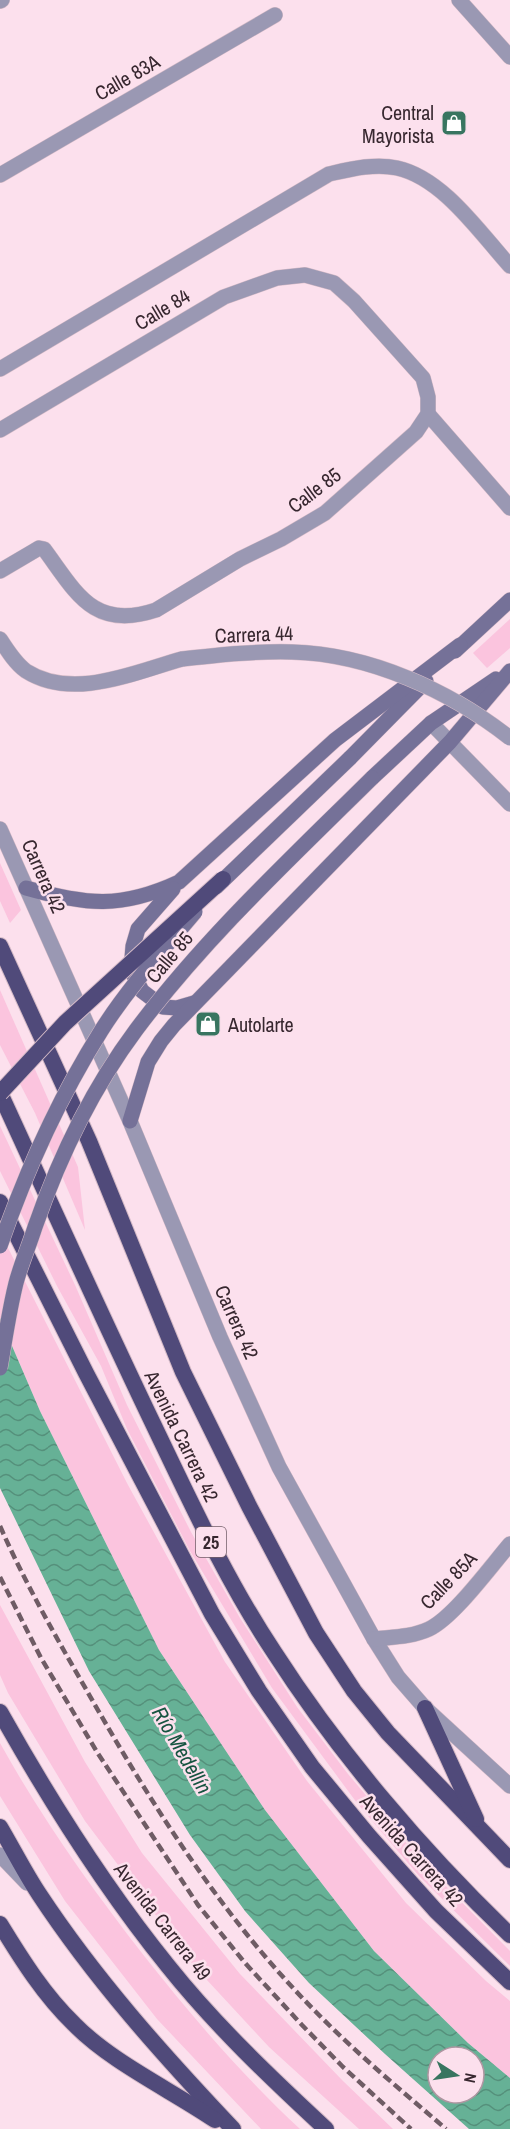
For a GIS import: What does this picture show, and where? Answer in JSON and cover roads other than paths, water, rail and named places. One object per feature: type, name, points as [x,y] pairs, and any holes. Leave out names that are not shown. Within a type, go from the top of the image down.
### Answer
[{"type":"highway","points":[[0,1093],[65,1023],[223,879]]},
{"type":"highway","points":[[0,946],[89,1141],[183,1372],[249,1506],[316,1633],[354,1691],[374,1716],[510,1860]]},
{"type":"highway","name":"Avenida Carrera 42","points":[[0,1093],[142,1403],[229,1578],[274,1652],[360,1770],[430,1853],[510,1935]]},
{"type":"highway","name":"Avenida Carrera 42","points":[[0,1202],[212,1614],[259,1691],[312,1767],[369,1836],[436,1911],[510,1982]]},
{"type":"highway","points":[[425,1708],[481,1831]]},
{"type":"highway","name":"Avenida Carrera 49","points":[[0,1713],[33,1772],[77,1842],[169,1967],[270,2077],[326,2129]]},
{"type":"highway","points":[[0,1827],[38,1893]]},
{"type":"highway","points":[[0,1843],[103,1983],[172,2065],[232,2129]]},
{"type":"highway","points":[[0,1924],[48,1997],[75,2026],[117,2059],[232,2129]]},
{"type":"main road","name":"Calle 85","points":[[0,1246],[20,1188],[49,1126],[102,1030],[145,971],[223,879],[350,758],[460,645],[510,600]]},
{"type":"main road","points":[[197,1002],[177,1008],[163,1007],[142,991],[131,970],[133,946],[138,929],[179,882],[335,740],[460,645]]},
{"type":"main road","name":"Calle 85","points":[[0,1368],[16,1283],[58,1165],[98,1089],[135,1031],[192,962],[242,907],[372,778],[431,723],[510,670]]},
{"type":"main road","points":[[130,1121],[148,1062],[161,1041],[450,742],[510,670]]},
{"type":"main road","points":[[26,888],[59,897],[107,902],[154,894],[179,882]]},
{"type":"street","points":[[459,0],[510,57]]},
{"type":"street","name":"Calle 83A","points":[[0,175],[275,15]]},
{"type":"street","points":[[0,369],[329,174],[361,167],[397,168],[424,178],[442,190],[510,266]]},
{"type":"street","name":"Calle 84","points":[[0,430],[224,297],[238,290],[277,278],[305,275],[334,283],[354,300],[423,378],[428,398],[428,414]]},
{"type":"street","points":[[428,414],[510,508]]},
{"type":"street","name":"Calle 85","points":[[0,571],[39,548],[44,549],[81,600],[96,609],[109,614],[141,615],[156,610],[240,559],[282,539],[325,513],[416,432],[428,414]]},
{"type":"street","name":"Carrera 44","points":[[0,639],[9,654],[26,670],[49,680],[74,684],[101,682],[182,659],[241,653],[293,652],[344,659],[389,672],[440,692],[486,719],[510,738]]},
{"type":"street","points":[[431,723],[510,804]]},
{"type":"street","name":"Carrera 42","points":[[0,829],[130,1121],[220,1337],[279,1467],[374,1639],[398,1677],[425,1708],[510,1786]]},
{"type":"street","name":"Calle 85A","points":[[374,1639],[408,1636],[429,1629],[447,1616],[510,1544]]},
{"type":"street","points":[[0,1855],[38,1893]]},
{"type":"water","name":"Río Medellín","points":[[0,1318],[40,1411],[159,1650],[265,1810],[374,1951],[470,2045],[426,2045],[426,2091],[309,1983],[245,1911],[190,1835],[89,1671],[0,1488]]},
{"type":"water","points":[[486,2058],[510,2078],[510,2129],[469,2129],[442,2105],[486,2105]]},
{"type":"railway","points":[[0,1526],[41,1610],[112,1734],[163,1818],[219,1898],[281,1975],[315,2011],[363,2057],[446,2129]]},
{"type":"railway","points":[[0,1577],[41,1658],[97,1752],[198,1905],[245,1963],[302,2025],[343,2067],[411,2129]]},
{"type":"place","name":"Central Mayorista","points":[[454,123]]},
{"type":"place","name":"Autolarte","points":[[208,1024]]}]
